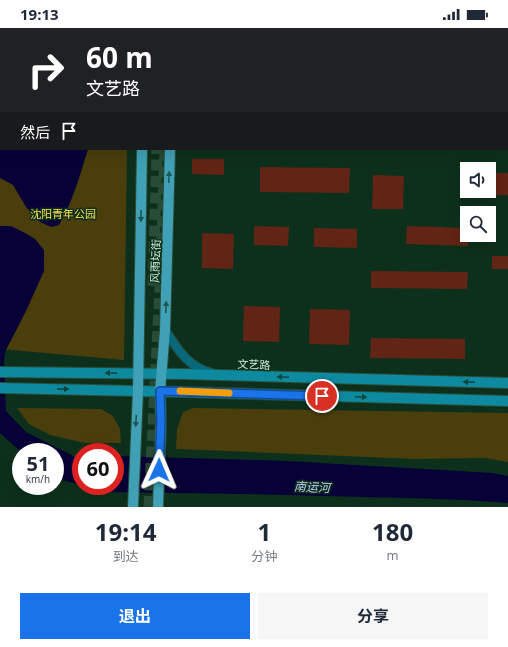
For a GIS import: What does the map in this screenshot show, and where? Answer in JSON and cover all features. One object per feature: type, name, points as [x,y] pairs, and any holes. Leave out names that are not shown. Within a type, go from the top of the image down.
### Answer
[{"type":"main road","name":"风雨坛街","points":[[133,504],[138,391],[142,150]]},
{"type":"main road","name":"风雨坛街","points":[[158,504],[160,391],[165,330],[170,150]]},
{"type":"main road","name":"文艺路","points":[[0,372],[138,373],[508,383]]},
{"type":"main road","points":[[0,388],[508,401]]},
{"type":"street","points":[[165,330],[178,350],[192,365],[206,372],[218,375]]},
{"type":"green space","name":"沈阳青年公园","points":[[0,150],[127,150],[124,360],[0,349]]},
{"type":"green space","points":[[17,408],[101,409],[113,416],[120,429],[121,443],[85,443],[50,435],[29,424]]},
{"type":"green space","points":[[193,408],[508,413],[508,462],[485,458],[415,459],[176,449],[177,429],[183,412]]},
{"type":"water","points":[[0,150],[88,150],[72,197],[59,225],[51,227],[40,222],[26,207],[13,185],[0,178]]},
{"type":"water","points":[[0,226],[11,226],[35,239],[44,250],[44,271],[6,350],[4,358],[6,411],[26,432],[48,443],[12,444],[0,433]]},
{"type":"water","points":[[64,451],[72,455],[72,483],[64,480]]},
{"type":"water","name":"南运河","points":[[124,456],[287,461],[493,473],[508,476],[508,503],[417,498],[124,492]]},
{"type":"building","points":[[192,159],[224,159],[224,175],[192,174]]},
{"type":"building","points":[[260,167],[350,168],[349,193],[260,192]]},
{"type":"building","points":[[496,173],[508,173],[508,195],[496,195]]},
{"type":"building","points":[[373,175],[404,176],[403,209],[372,209]]},
{"type":"building","points":[[254,226],[289,227],[288,246],[254,245]]},
{"type":"building","points":[[407,226],[460,228],[460,242],[468,242],[468,246],[406,244]]},
{"type":"building","points":[[314,228],[357,229],[357,248],[314,247]]},
{"type":"building","points":[[202,233],[234,234],[233,269],[202,268]]},
{"type":"building","points":[[492,256],[508,256],[508,269],[492,269]]},
{"type":"building","points":[[371,271],[468,272],[467,289],[371,288]]},
{"type":"building","points":[[244,306],[280,307],[279,342],[243,341]]},
{"type":"building","points":[[310,309],[350,310],[349,345],[309,344]]},
{"type":"building","points":[[371,338],[465,339],[465,359],[370,358]]},
{"type":"tunnel","points":[[153,286],[157,150]]},
{"type":"tunnel","points":[[149,507],[161,268],[165,150]]},
{"type":"slow traffic","points":[[180,391],[229,393]]},
{"type":"route","points":[[159,470],[161,421],[160,391],[322,396]]}]
